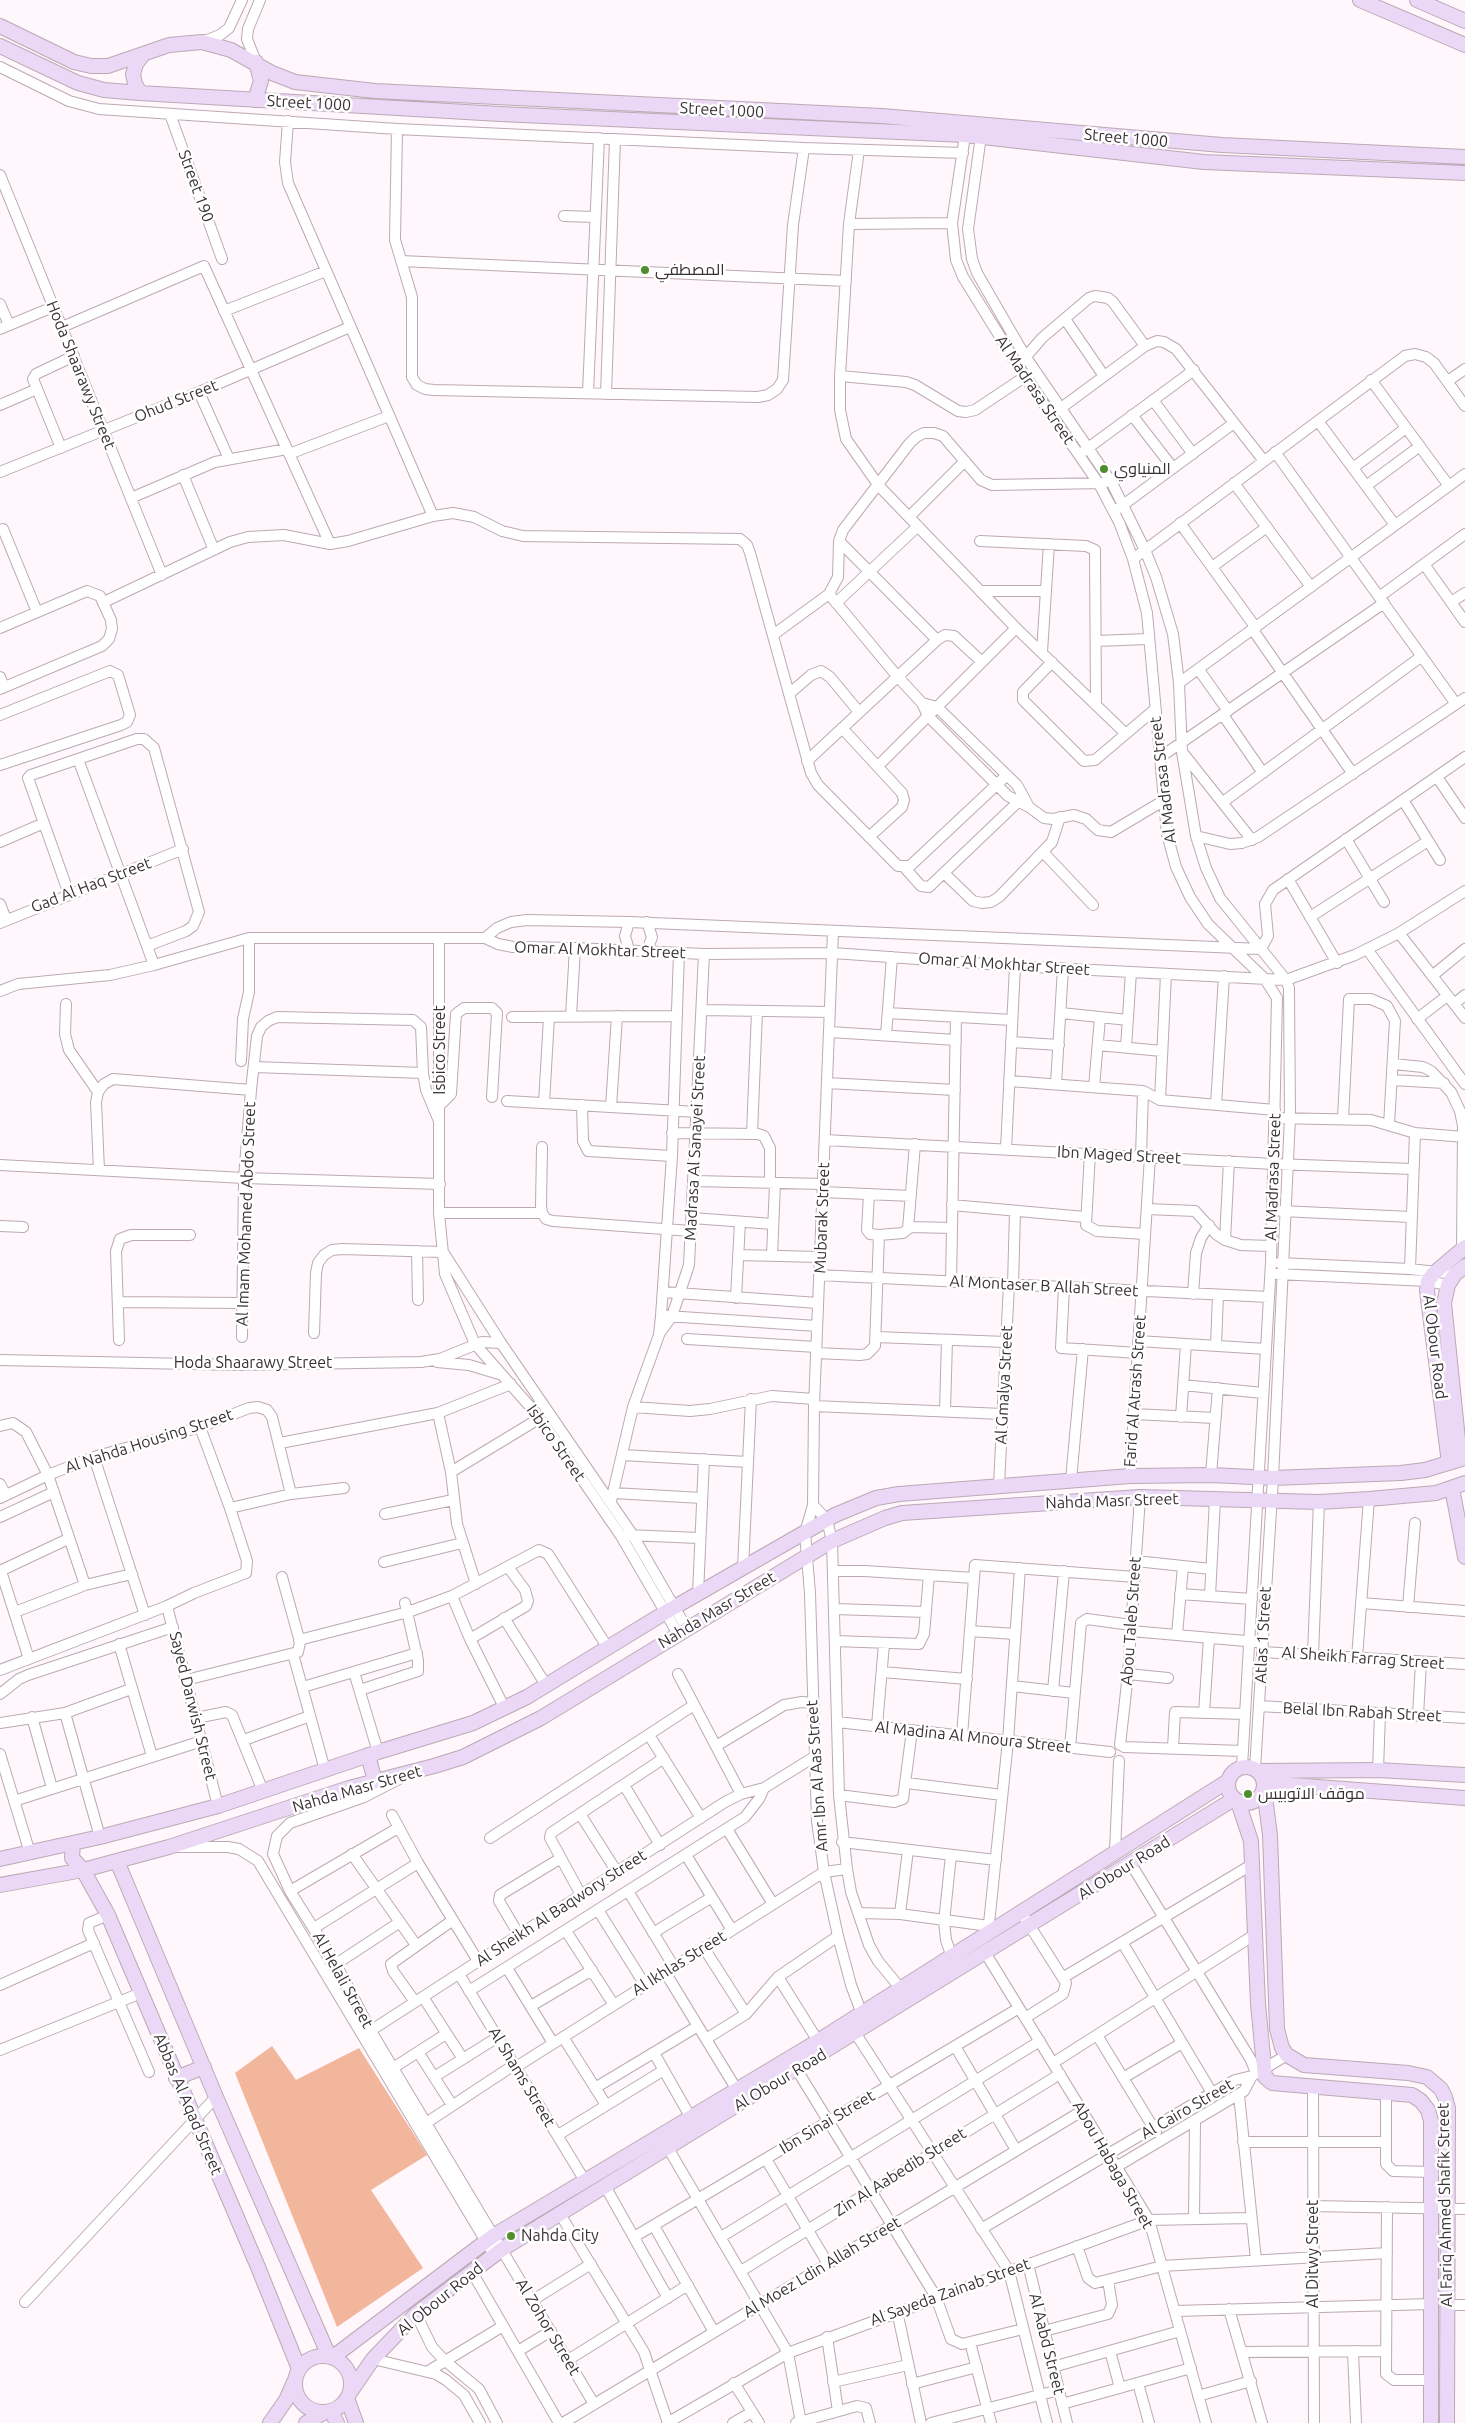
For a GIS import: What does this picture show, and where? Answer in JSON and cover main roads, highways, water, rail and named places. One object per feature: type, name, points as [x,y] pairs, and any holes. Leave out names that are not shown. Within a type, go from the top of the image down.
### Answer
[{"type":"place","name":"المصطفي","points":[[645,270]]},
{"type":"place","name":"المنياوي","points":[[1104,469]]},
{"type":"place","name":"موقف الاتوبيس","points":[[1248,1794]]},
{"type":"place","name":"Nahda City","points":[[511,2236]]}]
